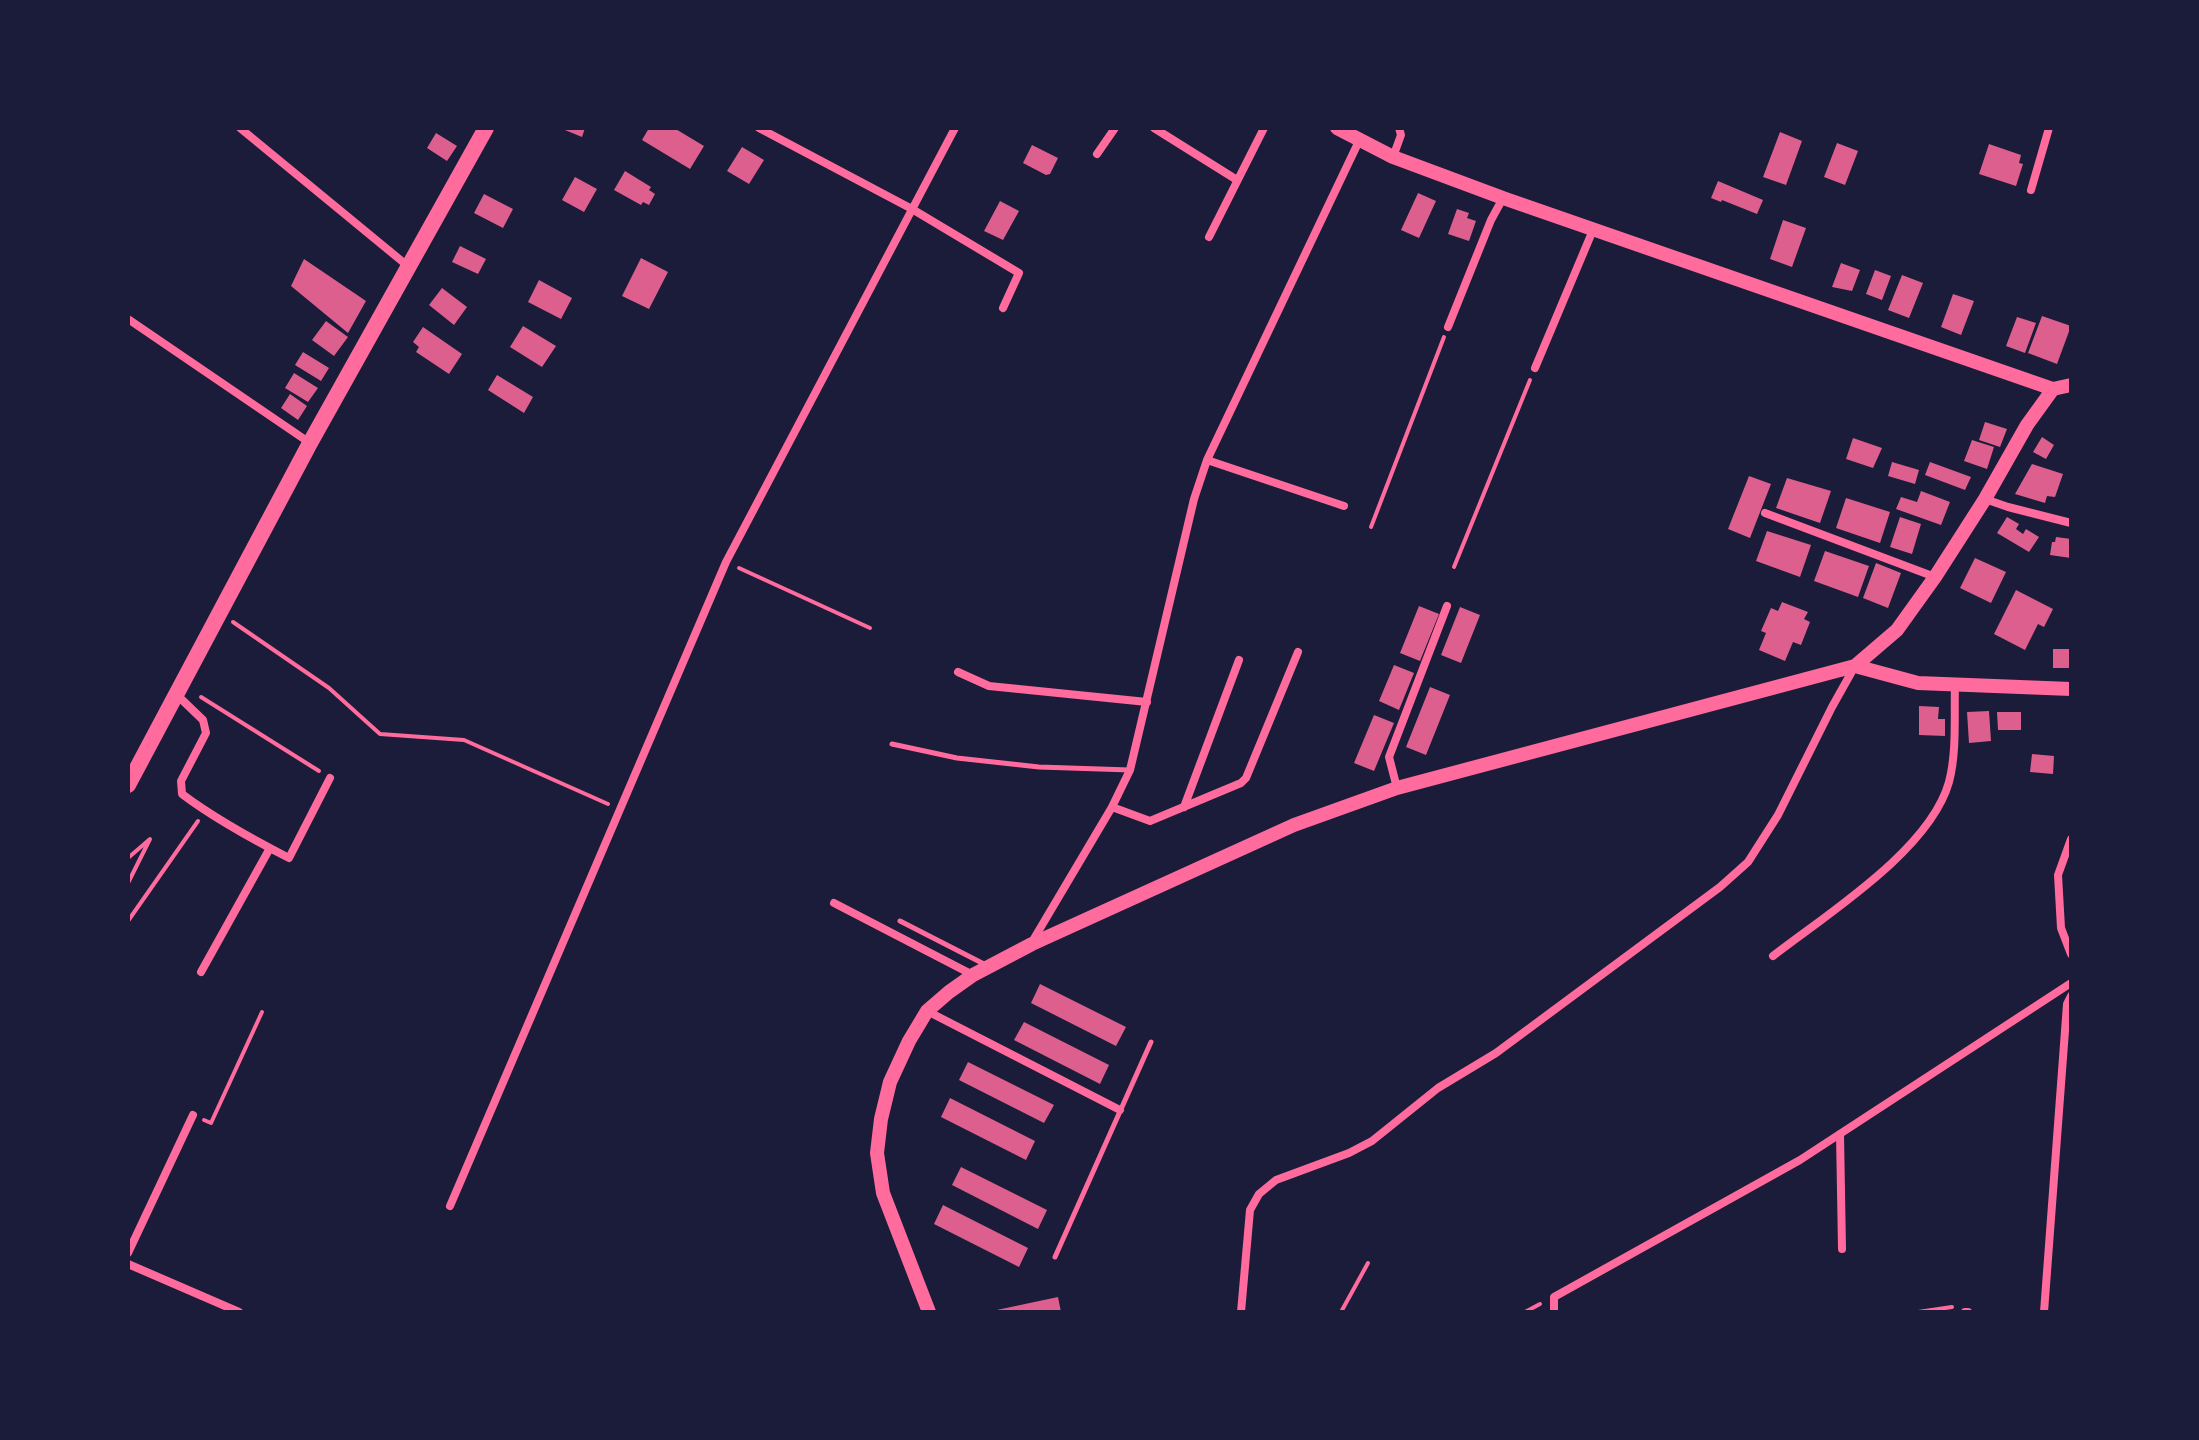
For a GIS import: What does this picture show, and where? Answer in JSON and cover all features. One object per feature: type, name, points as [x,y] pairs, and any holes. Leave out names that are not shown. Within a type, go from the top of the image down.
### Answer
[{"type":"main road","points":[[128,785],[310,443],[486,128]]},
{"type":"street","points":[[240,128],[409,267]]},
{"type":"street","points":[[759,128],[912,209],[1019,273],[1003,308]]},
{"type":"street","points":[[450,1206],[726,562],[955,128]]},
{"type":"street","points":[[1097,154],[1115,128]]},
{"type":"street","points":[[1154,128],[1237,180]]},
{"type":"street","points":[[1209,237],[1264,128]]},
{"type":"street","points":[[1337,128],[1393,157],[1593,230],[2053,389],[2071,385]]},
{"type":"street","points":[[1393,157],[1401,135],[1399,128]]},
{"type":"street","points":[[2031,190],[2049,128]]},
{"type":"street","points":[[1032,944],[1112,807],[1130,770],[1194,499],[1207,460],[1359,141]]},
{"type":"street","points":[[1448,327],[1491,220],[1503,198]]},
{"type":"street","points":[[1535,368],[1593,230]]},
{"type":"street","points":[[128,319],[310,443]]},
{"type":"street","points":[[1241,1312],[1250,1210],[1259,1194],[1276,1180],[1349,1153],[1372,1141],[1438,1088],[1496,1053],[1720,887],[1748,862],[1778,815],[1855,666],[1897,630],[1935,577],[2027,425],[2053,389]]},
{"type":"street","points":[[1207,460],[1344,506]]},
{"type":"street","points":[[1985,499],[2071,523]]},
{"type":"street","points":[[1765,513],[1935,577]]},
{"type":"street","points":[[1397,788],[1389,757],[1447,606]]},
{"type":"street","points":[[1112,807],[1150,821],[1246,778],[1298,652]]},
{"type":"street","points":[[1184,807],[1239,660]]},
{"type":"street","points":[[929,1312],[883,1193],[877,1153],[881,1119],[890,1082],[927,1011],[973,975],[1032,944],[1294,825],[1397,788],[1855,666],[1918,683],[2071,689]]},
{"type":"street","points":[[958,672],[989,686],[1147,702]]},
{"type":"street","points":[[1773,956],[1902,857],[1929,821],[1948,785],[1952,764],[1955,685]]},
{"type":"street","points":[[179,690],[203,720],[206,733],[181,781],[182,794],[204,811],[289,858],[330,778]]},
{"type":"street","points":[[2071,839],[2058,875],[2061,928],[2071,954]]},
{"type":"street","points":[[201,972],[270,848]]},
{"type":"street","points":[[834,903],[973,975]]},
{"type":"street","points":[[1554,1312],[1554,1297],[1800,1160],[2071,983]]},
{"type":"street","points":[[2044,1312],[2067,1004],[2071,996]]},
{"type":"street","points":[[927,1011],[1120,1110]]},
{"type":"street","points":[[128,1253],[193,1115]]},
{"type":"street","points":[[1840,1134],[1842,1249]]},
{"type":"street","points":[[128,1264],[239,1312]]},
{"type":"lane","points":[[892,744],[957,758],[1039,767],[1130,770]]},
{"type":"lane","points":[[900,921],[989,967]]},
{"type":"lane","points":[[1055,1257],[1151,1042]]},
{"type":"path","points":[[1371,527],[1448,327]]},
{"type":"path","points":[[1454,567],[1535,368]]},
{"type":"path","points":[[726,562],[870,628]]},
{"type":"path","points":[[220,614],[329,688],[380,734],[464,740],[621,809]]},
{"type":"path","points":[[179,690],[330,778]]},
{"type":"path","points":[[128,921],[204,811]]},
{"type":"path","points":[[128,858],[150,839],[128,883]]},
{"type":"path","points":[[193,1115],[211,1123],[262,1012]]},
{"type":"path","points":[[1341,1312],[1368,1263]]},
{"type":"path","points":[[1918,1312],[1956,1307],[1966,1312]]},
{"type":"building","points":[[560,128],[585,128],[582,137]]},
{"type":"building","points":[[649,128],[674,128],[704,146],[690,169],[642,140]]},
{"type":"building","points":[[1780,132],[1802,141],[1786,185],[1763,177]]},
{"type":"building","points":[[436,133],[457,146],[447,161],[427,148]]},
{"type":"building","points":[[1837,143],[1858,151],[1845,185],[1824,177]]},
{"type":"building","points":[[1989,144],[2021,155],[2019,163],[2023,164],[2016,186],[1979,174]]},
{"type":"building","points":[[1032,145],[1058,158],[1050,174],[1046,175],[1023,163]]},
{"type":"building","points":[[742,147],[764,160],[749,184],[727,171]]},
{"type":"building","points":[[625,171],[651,187],[649,190],[655,194],[649,205],[643,202],[641,205],[614,190]]},
{"type":"building","points":[[575,177],[597,189],[584,212],[562,200]]},
{"type":"building","points":[[1718,181],[1763,200],[1757,214],[1711,198]]},
{"type":"building","points":[[1418,193],[1436,201],[1419,238],[1401,230]]},
{"type":"building","points":[[484,194],[513,209],[503,228],[474,213]]},
{"type":"building","points":[[1000,201],[1019,211],[1003,240],[984,231]]},
{"type":"building","points":[[1457,209],[1469,213],[1467,218],[1476,221],[1469,241],[1448,234]]},
{"type":"building","points":[[1783,220],[1806,228],[1792,267],[1770,259]]},
{"type":"building","points":[[460,246],[486,259],[478,274],[452,262]]},
{"type":"building","points":[[641,258],[668,272],[649,309],[622,296]]},
{"type":"building","points":[[304,259],[366,301],[348,333],[291,286]]},
{"type":"building","points":[[1841,263],[1860,270],[1852,291],[1832,287]]},
{"type":"building","points":[[1875,270],[1891,276],[1882,300],[1866,294]]},
{"type":"building","points":[[1902,275],[1923,283],[1909,318],[1888,310]]},
{"type":"building","points":[[539,280],[572,298],[561,319],[528,302]]},
{"type":"building","points":[[442,288],[467,307],[454,325],[429,305]]},
{"type":"building","points":[[1953,294],[1974,301],[1961,335],[1941,327]]},
{"type":"building","points":[[2042,316],[2071,326],[2057,364],[2028,353]]},
{"type":"building","points":[[2017,317],[2036,323],[2025,353],[2006,346]]},
{"type":"building","points":[[326,321],[348,337],[334,356],[312,340]]},
{"type":"building","points":[[523,326],[556,346],[542,367],[510,347]]},
{"type":"building","points":[[423,327],[462,354],[449,374],[416,352],[419,347],[413,342]]},
{"type":"building","points":[[303,352],[329,368],[321,381],[295,365]]},
{"type":"building","points":[[294,373],[318,388],[308,402],[285,388]]},
{"type":"building","points":[[497,375],[533,397],[524,413],[488,390]]},
{"type":"building","points":[[290,394],[307,406],[298,420],[281,408]]},
{"type":"building","points":[[1985,422],[2007,429],[2000,447],[1979,440]]},
{"type":"building","points":[[2042,437],[2054,445],[2046,459],[2033,452]]},
{"type":"building","points":[[1853,438],[1882,448],[1873,468],[1846,459]]},
{"type":"building","points":[[1972,440],[1994,447],[1987,469],[1964,461]]},
{"type":"building","points":[[1892,462],[1919,470],[1915,484],[1888,476]]},
{"type":"building","points":[[1930,462],[1971,477],[1965,490],[1925,475]]},
{"type":"building","points":[[2032,464],[2063,474],[2055,497],[2047,496],[2045,503],[2015,494]]},
{"type":"building","points":[[1749,476],[1771,484],[1750,538],[1728,529]]},
{"type":"building","points":[[1787,478],[1831,491],[1820,523],[1776,508]]},
{"type":"building","points":[[1921,491],[1950,502],[1941,525],[1896,509],[1901,497],[1917,502]]},
{"type":"building","points":[[1846,498],[1890,512],[1880,543],[1836,528]]},
{"type":"building","points":[[1900,517],[1921,524],[1912,554],[1890,547]]},
{"type":"building","points":[[2007,517],[2019,524],[2016,529],[2023,534],[2026,529],[2039,537],[2029,552],[1997,533]]},
{"type":"building","points":[[1767,531],[1811,545],[1800,577],[1756,561]]},
{"type":"building","points":[[2056,537],[2071,539],[2071,558],[2050,555]]},
{"type":"building","points":[[1825,551],[1869,566],[1858,597],[1814,581]]},
{"type":"building","points":[[1975,558],[2006,572],[1991,603],[1960,588]]},
{"type":"building","points":[[1876,563],[1901,573],[1888,608],[1863,598]]},
{"type":"building","points":[[2016,590],[2053,609],[2044,627],[2038,624],[2025,650],[1994,634]]},
{"type":"building","points":[[1782,602],[1808,612],[1804,619],[1810,622],[1801,645],[1793,642],[1785,661],[1759,650],[1766,633],[1761,631],[1771,608],[1778,611]]},
{"type":"building","points":[[1419,606],[1439,614],[1420,661],[1400,653]]},
{"type":"building","points":[[1460,607],[1480,615],[1461,663],[1441,655]]},
{"type":"building","points":[[2053,649],[2071,649],[2071,668],[2053,668]]},
{"type":"building","points":[[1394,665],[1414,673],[1399,710],[1379,701]]},
{"type":"building","points":[[1430,687],[1450,695],[1426,755],[1406,747]]},
{"type":"building","points":[[1919,706],[1939,707],[1938,719],[1945,719],[1945,736],[1919,735]]},
{"type":"building","points":[[1989,711],[1991,741],[1969,743],[1967,712]]},
{"type":"building","points":[[1997,712],[2021,712],[2021,730],[1998,730]]},
{"type":"building","points":[[1374,715],[1394,723],[1374,771],[1354,763]]},
{"type":"building","points":[[2032,754],[2054,756],[2053,774],[2030,772]]},
{"type":"building","points":[[1040,984],[1126,1027],[1116,1046],[1031,1003]]},
{"type":"building","points":[[1024,1022],[1109,1065],[1100,1084],[1014,1040]]},
{"type":"building","points":[[968,1062],[1054,1105],[1044,1123],[959,1080]]},
{"type":"building","points":[[950,1098],[1035,1141],[1026,1160],[941,1117]]},
{"type":"building","points":[[961,1167],[1047,1210],[1038,1229],[952,1185]]},
{"type":"building","points":[[943,1205],[1028,1248],[1019,1267],[934,1224]]},
{"type":"building","points":[[1058,1297],[1061,1312],[992,1312],[992,1311]]}]
